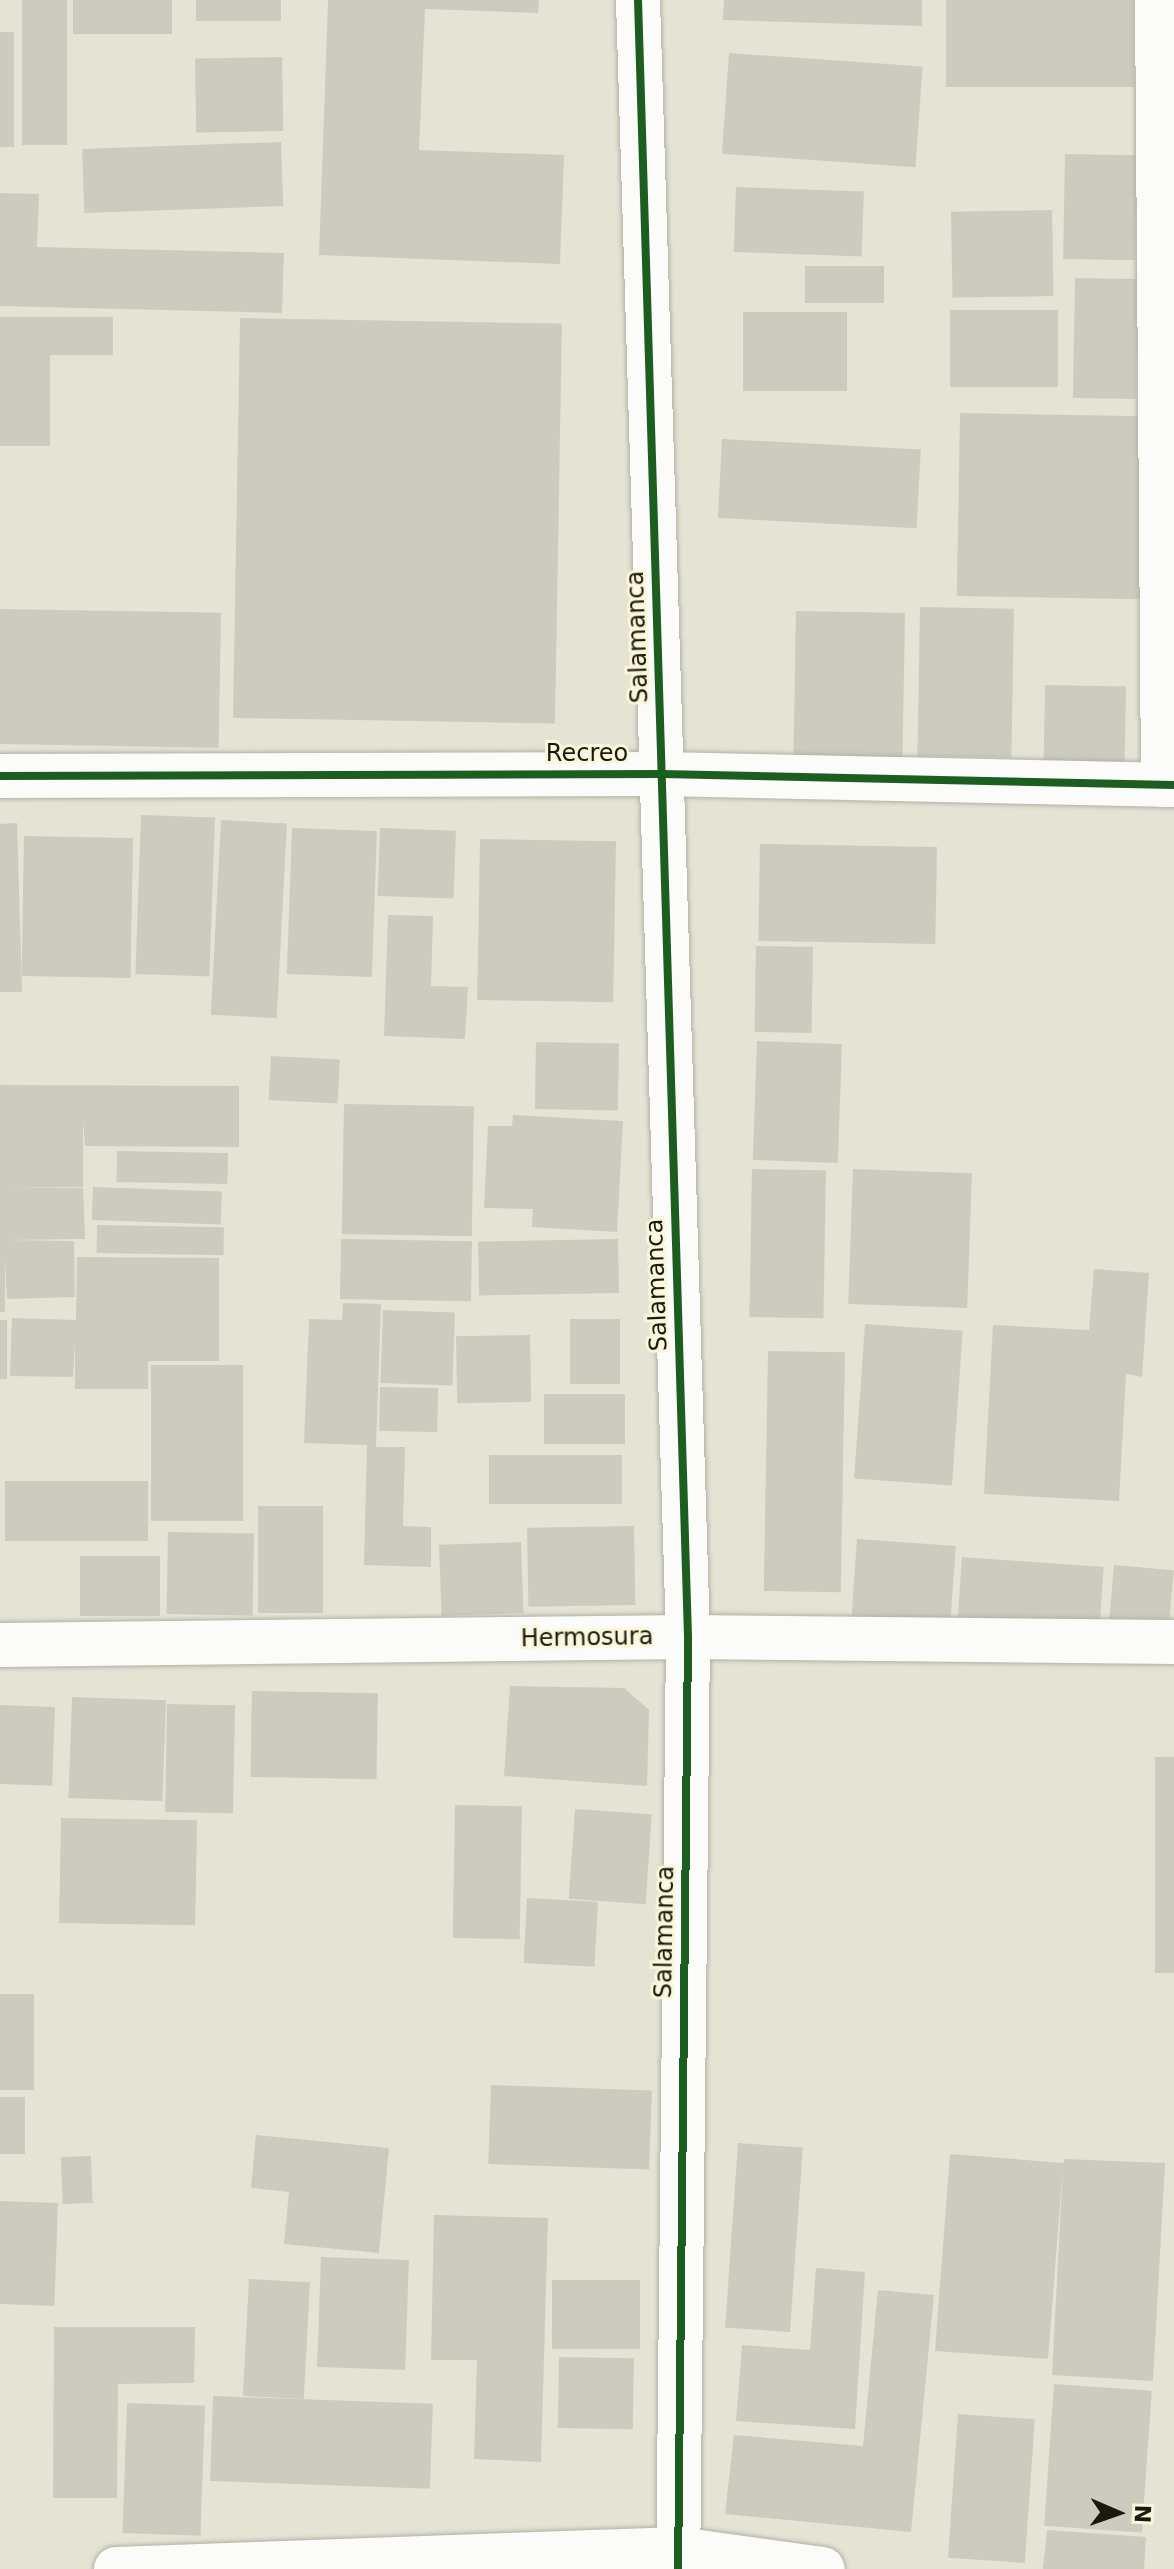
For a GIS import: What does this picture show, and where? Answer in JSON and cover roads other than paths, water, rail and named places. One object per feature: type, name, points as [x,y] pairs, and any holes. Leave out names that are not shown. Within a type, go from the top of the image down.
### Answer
[{"type":"street","name":"Salamanca","points":[[638,0],[688,1637],[678,2559]]},
{"type":"street","points":[[1157,0],[1169,785]]},
{"type":"street","name":"Recreo","points":[[0,776],[662,774],[1169,785]]},
{"type":"street","name":"Hermosura","points":[[0,1645],[688,1637],[1174,1642]]},
{"type":"street","points":[[116,2569],[678,2559],[823,2569]]}]
